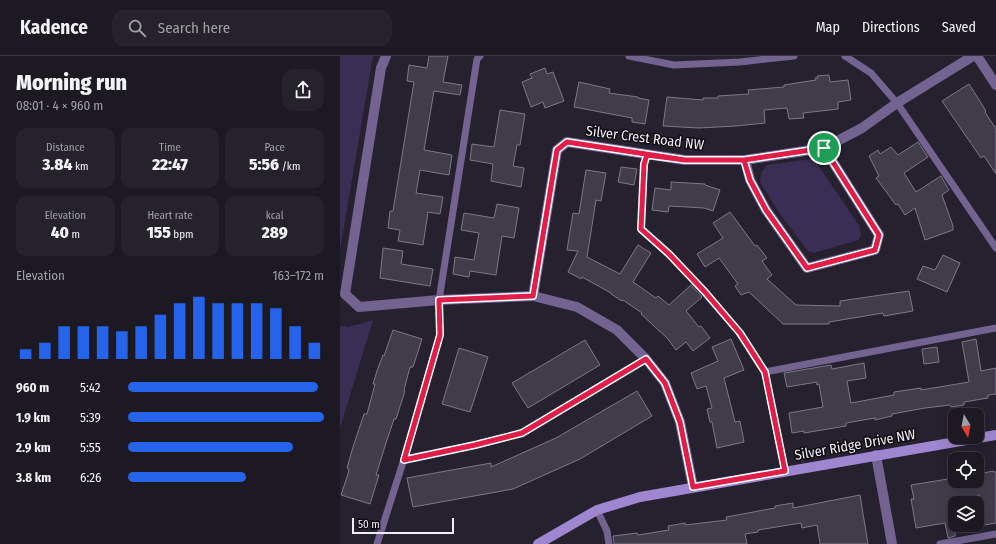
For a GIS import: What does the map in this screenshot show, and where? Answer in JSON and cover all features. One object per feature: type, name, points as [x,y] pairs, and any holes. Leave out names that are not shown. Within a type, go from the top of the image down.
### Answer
[{"type":"street","points":[[386,56],[381,68],[345,294],[359,307],[439,300],[533,296],[577,307],[617,330],[646,359],[665,383],[680,422],[693,487]]},
{"type":"street","name":"Silver Crest Road NW","points":[[533,296],[557,150],[567,142],[685,160],[744,160],[824,148],[862,128],[898,103],[973,56]]},
{"type":"street","points":[[977,56],[996,85]]},
{"type":"street","points":[[744,160],[750,180],[766,210],[807,268],[875,250],[879,235],[824,148]]},
{"type":"street","name":"Silver Ridge Drive NW","points":[[538,544],[597,510],[640,497],[996,435]]},
{"type":"street","points":[[876,455],[892,544]]},
{"type":"lane","points":[[377,544],[404,460],[440,335],[439,300],[477,59],[480,56]]},
{"type":"lane","points":[[629,56],[674,65],[740,62],[794,56]]},
{"type":"lane","points":[[845,56],[871,73],[898,103],[996,248]]},
{"type":"lane","points":[[647,155],[644,164],[641,229],[669,254],[705,292],[740,333],[765,372],[785,471]]},
{"type":"lane","points":[[765,372],[996,328]]},
{"type":"lane","points":[[404,460],[475,445],[522,433],[646,359]]},
{"type":"lane","points":[[597,510],[607,531],[609,544]]},
{"type":"lane","points":[[940,544],[982,541],[996,534]]},
{"type":"shaded area","points":[[340,56],[373,56],[340,250]]},
{"type":"shaded area","points":[[812,159],[818,165],[860,227],[861,235],[858,240],[814,253],[808,251],[780,214],[760,182],[761,173],[767,165]]},
{"type":"shaded area","points":[[373,320],[340,428],[340,326],[348,327]]},
{"type":"building","points":[[429,56],[448,56],[443,82],[462,85],[460,95],[434,91],[424,150],[452,155],[449,175],[420,170],[416,193],[443,197],[440,214],[428,212],[423,245],[398,241],[400,230],[388,228],[390,211],[393,211],[414,82],[407,81],[409,65],[427,68]]},
{"type":"building","points":[[545,68],[547,74],[553,72],[564,101],[545,108],[543,102],[531,107],[522,82],[532,78],[530,74]]},
{"type":"building","points":[[829,75],[830,82],[848,80],[851,100],[838,102],[838,109],[803,113],[804,118],[789,119],[787,108],[764,110],[765,123],[736,126],[699,128],[663,126],[667,97],[703,100],[703,98],[718,98],[718,96],[749,94],[748,90],[784,87],[784,85],[816,80],[815,78],[818,78],[817,76]]},
{"type":"building","points":[[579,82],[610,89],[609,93],[649,100],[645,124],[632,122],[632,118],[574,107]]},
{"type":"building","points":[[969,84],[996,129],[996,174],[984,156],[981,158],[942,101]]},
{"type":"building","points":[[500,110],[525,114],[520,145],[517,145],[513,166],[524,168],[521,187],[491,181],[493,164],[470,160],[472,144],[494,147]]},
{"type":"building","points":[[918,142],[928,157],[904,173],[916,192],[941,176],[949,190],[942,195],[953,226],[953,230],[925,240],[915,208],[905,215],[898,204],[896,205],[876,178],[879,176],[869,156],[878,150],[880,154],[891,147],[898,155]]},
{"type":"building","points":[[621,167],[637,169],[634,185],[618,182]]},
{"type":"building","points":[[586,170],[606,173],[601,201],[596,200],[587,257],[620,274],[638,245],[651,253],[633,282],[656,298],[658,296],[669,305],[691,285],[702,297],[686,311],[699,327],[701,326],[710,338],[693,351],[686,342],[676,350],[667,338],[641,314],[642,313],[611,293],[582,277],[581,279],[568,272],[578,251],[567,250],[573,213],[579,214]]},
{"type":"building","points":[[671,182],[705,184],[720,190],[713,211],[704,208],[669,206],[668,212],[652,210],[655,188],[671,190]]},
{"type":"building","points":[[497,204],[519,208],[514,238],[502,236],[496,275],[470,271],[469,277],[453,274],[455,257],[474,260],[479,233],[461,230],[464,213],[494,218]]},
{"type":"building","points":[[730,212],[755,246],[757,245],[767,258],[762,261],[772,275],[767,279],[796,305],[840,306],[840,301],[909,291],[913,311],[884,316],[883,313],[829,322],[829,324],[783,324],[749,292],[741,295],[735,286],[738,284],[719,258],[705,267],[697,254],[723,238],[713,223]]},
{"type":"building","points":[[383,248],[403,251],[401,264],[433,269],[430,286],[380,278]]},
{"type":"building","points":[[943,255],[960,263],[947,292],[917,279],[923,266],[935,270]]},
{"type":"building","points":[[393,330],[422,339],[413,367],[410,367],[405,391],[386,443],[376,475],[379,475],[370,504],[341,495],[348,474],[349,469],[347,468],[353,447],[364,414],[367,414],[377,371]]},
{"type":"building","points":[[731,339],[744,370],[724,378],[735,422],[740,421],[744,442],[717,448],[712,422],[710,422],[707,409],[712,408],[706,386],[697,389],[691,373],[718,361],[712,347]]},
{"type":"building","points":[[976,339],[981,371],[996,368],[996,394],[988,395],[988,398],[964,402],[964,405],[925,408],[892,414],[892,416],[875,420],[875,418],[846,423],[846,426],[804,433],[804,431],[792,433],[789,413],[823,407],[819,384],[817,385],[817,382],[787,387],[784,373],[831,365],[832,369],[864,363],[866,378],[847,381],[851,403],[894,395],[894,392],[921,388],[921,390],[969,382],[962,342]]},
{"type":"building","points":[[585,340],[600,365],[528,408],[512,383]]},
{"type":"building","points":[[937,347],[939,362],[924,364],[922,349]]},
{"type":"building","points":[[459,348],[488,357],[470,412],[442,404]]},
{"type":"building","points":[[637,391],[652,416],[580,459],[513,489],[413,507],[407,478],[491,463],[491,467],[556,438]]},
{"type":"building","points":[[996,472],[996,523],[984,525],[984,496],[948,496],[948,532],[955,532],[955,536],[948,538],[945,523],[916,528],[911,499],[914,499],[911,485],[948,479],[948,488],[984,488],[984,473]]},
{"type":"building","points":[[860,495],[868,544],[820,544],[817,525],[802,528],[801,523],[758,530],[758,532],[745,534],[747,544],[614,544],[613,536],[637,533],[638,535],[669,530],[668,526],[685,523],[685,525],[727,520],[726,517],[775,508],[775,506],[793,503],[793,508]]},
{"type":"route","points":[[824,148],[744,160],[685,160],[567,142],[557,150],[533,296],[439,300],[440,335],[404,460],[475,445],[522,433],[646,359],[665,383],[680,422],[693,487],[785,471],[765,372],[740,333],[705,292],[669,254],[641,229],[644,164],[647,155],[685,160],[744,160],[750,180],[766,210],[807,268],[875,250],[879,235],[824,148]]}]
